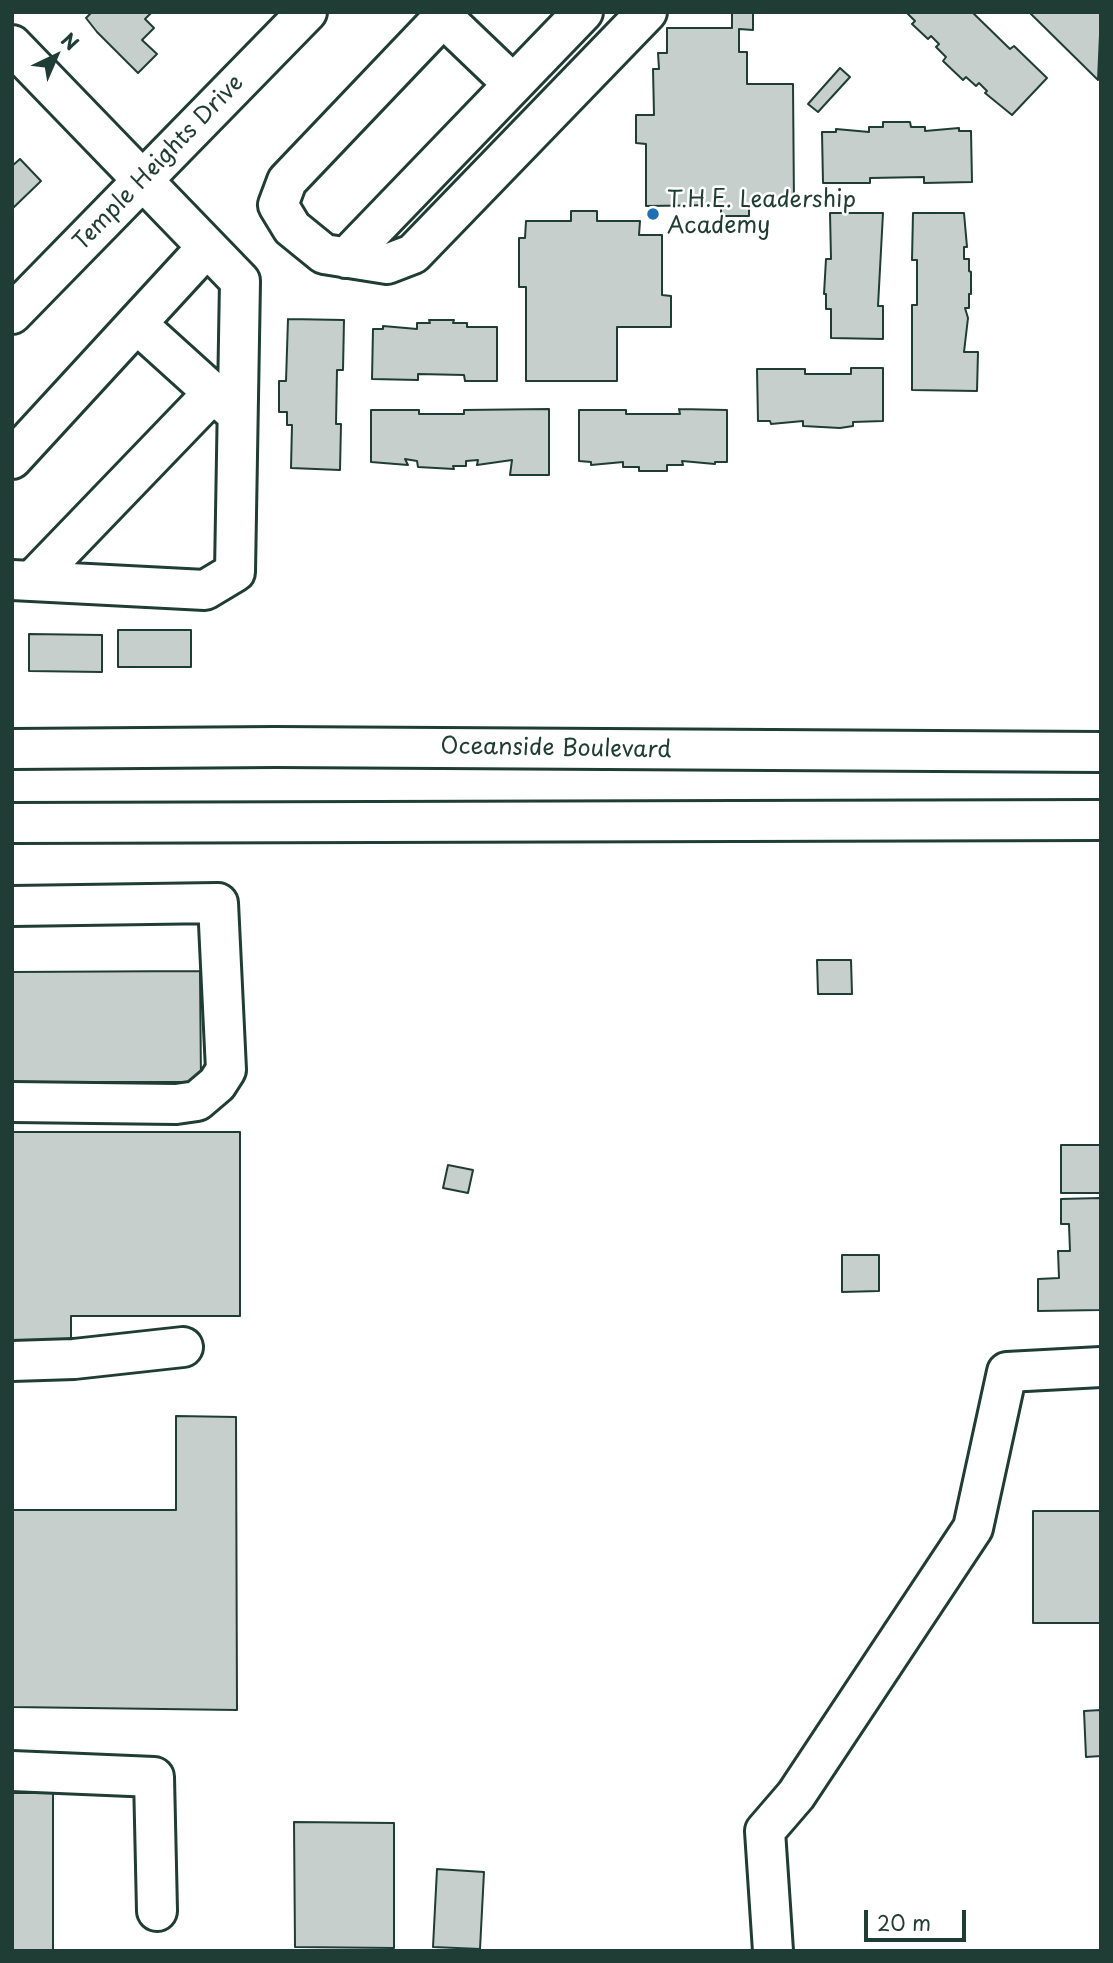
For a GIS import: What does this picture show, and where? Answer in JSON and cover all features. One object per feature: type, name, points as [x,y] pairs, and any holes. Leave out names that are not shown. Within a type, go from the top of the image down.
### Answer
[{"type":"main road","name":"Temple Heights Drive","points":[[12,314],[307,12]]},
{"type":"main road","points":[[346,258],[583,12]]},
{"type":"main road","points":[[513,84],[446,15],[286,181],[278,205],[292,228],[324,254],[387,264],[413,254],[647,12]]},
{"type":"main road","points":[[12,45],[240,281],[226,404],[235,572],[205,590],[22,580]]},
{"type":"main road","points":[[12,459],[207,247]]},
{"type":"main road","points":[[137,324],[226,404]]},
{"type":"main road","points":[[22,580],[226,404]]},
{"type":"main road","name":"Oceanside Boulevard","points":[[12,749],[276,747],[1101,752]]},
{"type":"main road","points":[[12,823],[1101,820]]},
{"type":"main road","points":[[12,906],[218,903],[226,1070],[217,1084],[197,1101],[176,1104],[12,1102]]},
{"type":"main road","points":[[12,1361],[74,1359],[183,1347]]},
{"type":"main road","points":[[773,1951],[765,1831],[796,1795],[973,1528],[1007,1372],[1101,1367]]},
{"type":"main road","points":[[12,1771],[154,1777],[157,1911]]},
{"type":"building","points":[[92,12],[152,12],[145,19],[154,28],[142,40],[157,54],[138,73],[86,18]]},
{"type":"building","points":[[732,12],[753,12],[753,30],[739,29],[739,52],[747,52],[747,84],[793,84],[794,205],[749,205],[749,216],[721,216],[721,205],[646,206],[646,144],[636,143],[636,115],[654,115],[653,69],[659,69],[658,53],[667,53],[667,28],[732,28]]},
{"type":"building","points":[[906,12],[972,12],[1010,49],[1014,46],[1047,78],[1012,115],[985,93],[987,91],[979,83],[976,86],[966,77],[963,80],[943,61],[946,57],[936,47],[939,44],[931,36],[928,39],[912,24],[915,21]]},
{"type":"building","points":[[1101,12],[1098,80],[1031,14]]},
{"type":"building","points":[[840,68],[850,77],[818,112],[808,104]]},
{"type":"building","points":[[883,122],[910,122],[911,127],[925,127],[925,131],[959,128],[959,131],[971,131],[972,182],[924,183],[924,177],[870,178],[870,183],[823,183],[822,132],[836,132],[836,129],[869,132],[869,127],[883,127]]},
{"type":"building","points":[[20,159],[41,181],[12,209],[12,166]]},
{"type":"building","points":[[571,211],[597,211],[597,221],[640,221],[639,235],[662,235],[662,295],[671,296],[671,327],[617,327],[617,381],[526,381],[526,287],[519,287],[519,238],[525,238],[526,221],[571,221]]},
{"type":"building","points":[[830,213],[883,213],[878,306],[883,306],[883,339],[831,338],[831,309],[826,309],[824,294],[826,259],[831,259]]},
{"type":"building","points":[[913,213],[964,213],[967,247],[964,247],[964,259],[969,259],[971,294],[969,308],[965,308],[968,318],[964,352],[978,352],[977,391],[912,390],[912,305],[917,305],[917,260],[912,260]]},
{"type":"building","points":[[288,319],[344,320],[343,370],[337,370],[336,424],[341,424],[340,470],[291,468],[292,425],[287,425],[287,412],[279,412],[279,381],[286,381]]},
{"type":"building","points":[[429,320],[454,320],[453,323],[467,323],[467,327],[497,327],[497,381],[465,381],[464,375],[418,374],[418,380],[372,379],[373,329],[383,329],[383,326],[417,329],[417,323],[430,323]]},
{"type":"building","points":[[851,368],[883,368],[883,421],[853,422],[853,426],[840,428],[803,426],[803,421],[771,424],[770,421],[758,421],[757,369],[805,369],[805,374],[851,374]]},
{"type":"building","points":[[549,409],[549,475],[510,475],[512,460],[477,465],[478,460],[466,461],[466,466],[453,466],[454,469],[418,467],[417,461],[405,459],[408,465],[371,462],[371,410],[464,414],[464,410]]},
{"type":"building","points":[[679,409],[727,410],[727,462],[715,464],[682,461],[683,465],[667,465],[667,471],[639,471],[639,467],[623,467],[623,462],[591,465],[591,462],[579,461],[579,410],[626,410],[626,414],[680,414]]},
{"type":"building","points":[[118,630],[191,630],[191,667],[118,667]]},
{"type":"building","points":[[29,634],[102,635],[102,672],[29,671]]},
{"type":"building","points":[[817,960],[851,960],[852,994],[818,994]]},
{"type":"building","points":[[200,971],[201,1082],[12,1082],[12,972]]},
{"type":"building","points":[[12,1132],[240,1132],[240,1316],[71,1316],[71,1348],[12,1348]]},
{"type":"building","points":[[1061,1145],[1101,1145],[1101,1193],[1061,1193]]},
{"type":"building","points":[[448,1165],[473,1170],[468,1193],[443,1188]]},
{"type":"building","points":[[1101,1198],[1101,1310],[1038,1311],[1038,1279],[1059,1278],[1058,1251],[1070,1251],[1069,1224],[1061,1224],[1061,1199]]},
{"type":"building","points":[[842,1255],[879,1255],[879,1291],[842,1292]]},
{"type":"building","points":[[176,1416],[236,1417],[237,1710],[12,1707],[12,1510],[176,1510]]},
{"type":"building","points":[[1033,1511],[1101,1511],[1101,1623],[1033,1623]]},
{"type":"building","points":[[1101,1710],[1101,1756],[1086,1757],[1084,1711]]},
{"type":"building","points":[[12,1793],[53,1793],[53,1951],[12,1951]]},
{"type":"building","points":[[294,1822],[394,1823],[394,1948],[295,1947]]},
{"type":"building","points":[[437,1869],[484,1872],[480,1949],[433,1947]]},
{"type":"place","name":"T.H.E. Leadership Academy","points":[[653,214]]}]
